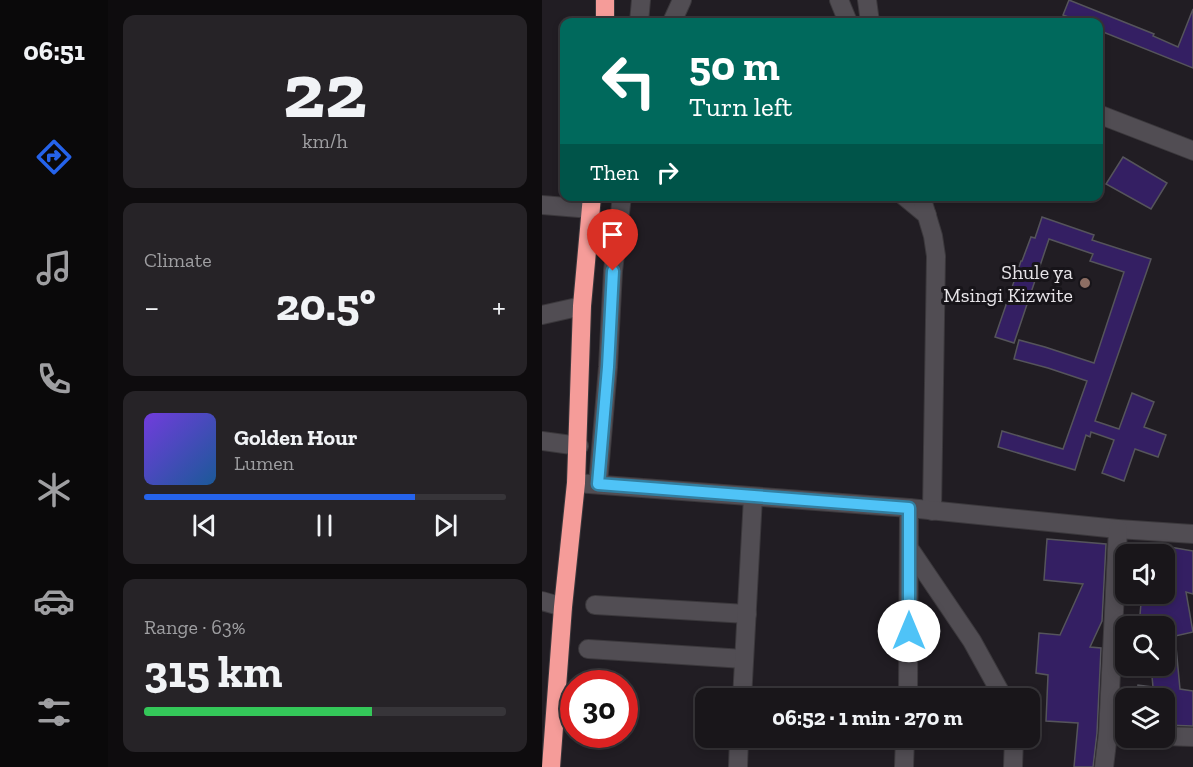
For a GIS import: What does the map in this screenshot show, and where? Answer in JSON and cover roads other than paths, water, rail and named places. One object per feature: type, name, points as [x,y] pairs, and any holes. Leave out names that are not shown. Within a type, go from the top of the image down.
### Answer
[{"type":"highway","points":[[605,0],[605,18]]},
{"type":"highway","points":[[551,767],[563,607],[579,446],[582,306],[591,203]]},
{"type":"street","points":[[640,18],[641,0]]},
{"type":"street","points":[[674,18],[682,0]]},
{"type":"street","points":[[839,0],[846,18]]},
{"type":"street","points":[[867,0],[869,18]]},
{"type":"street","points":[[1103,116],[1193,151]]},
{"type":"street","points":[[598,484],[613,271],[621,201]]},
{"type":"street","points":[[910,201],[928,215]]},
{"type":"street","points":[[923,201],[936,256],[932,511]]},
{"type":"street","points":[[542,205],[591,203]]},
{"type":"street","points":[[542,315],[582,306]]},
{"type":"street","points":[[542,441],[579,446]]},
{"type":"street","points":[[576,483],[909,508],[1118,529],[1193,534]]},
{"type":"street","points":[[743,688],[754,497]]},
{"type":"street","points":[[908,688],[909,508]]},
{"type":"street","points":[[1116,688],[1118,529]]},
{"type":"street","points":[[909,548],[972,641],[998,688]]},
{"type":"street","points":[[542,601],[563,607]]},
{"type":"street","points":[[595,605],[747,614]]},
{"type":"street","points":[[588,649],[744,659]]},
{"type":"street","points":[[1175,736],[1193,737]]},
{"type":"street","points":[[1104,767],[1115,737]]},
{"type":"street","points":[[738,767],[739,748]]},
{"type":"street","points":[[904,767],[905,748]]},
{"type":"street","points":[[1013,767],[1014,748]]},
{"type":"place","name":"Shule ya Msingi Kizwite","points":[[1085,283]]}]
